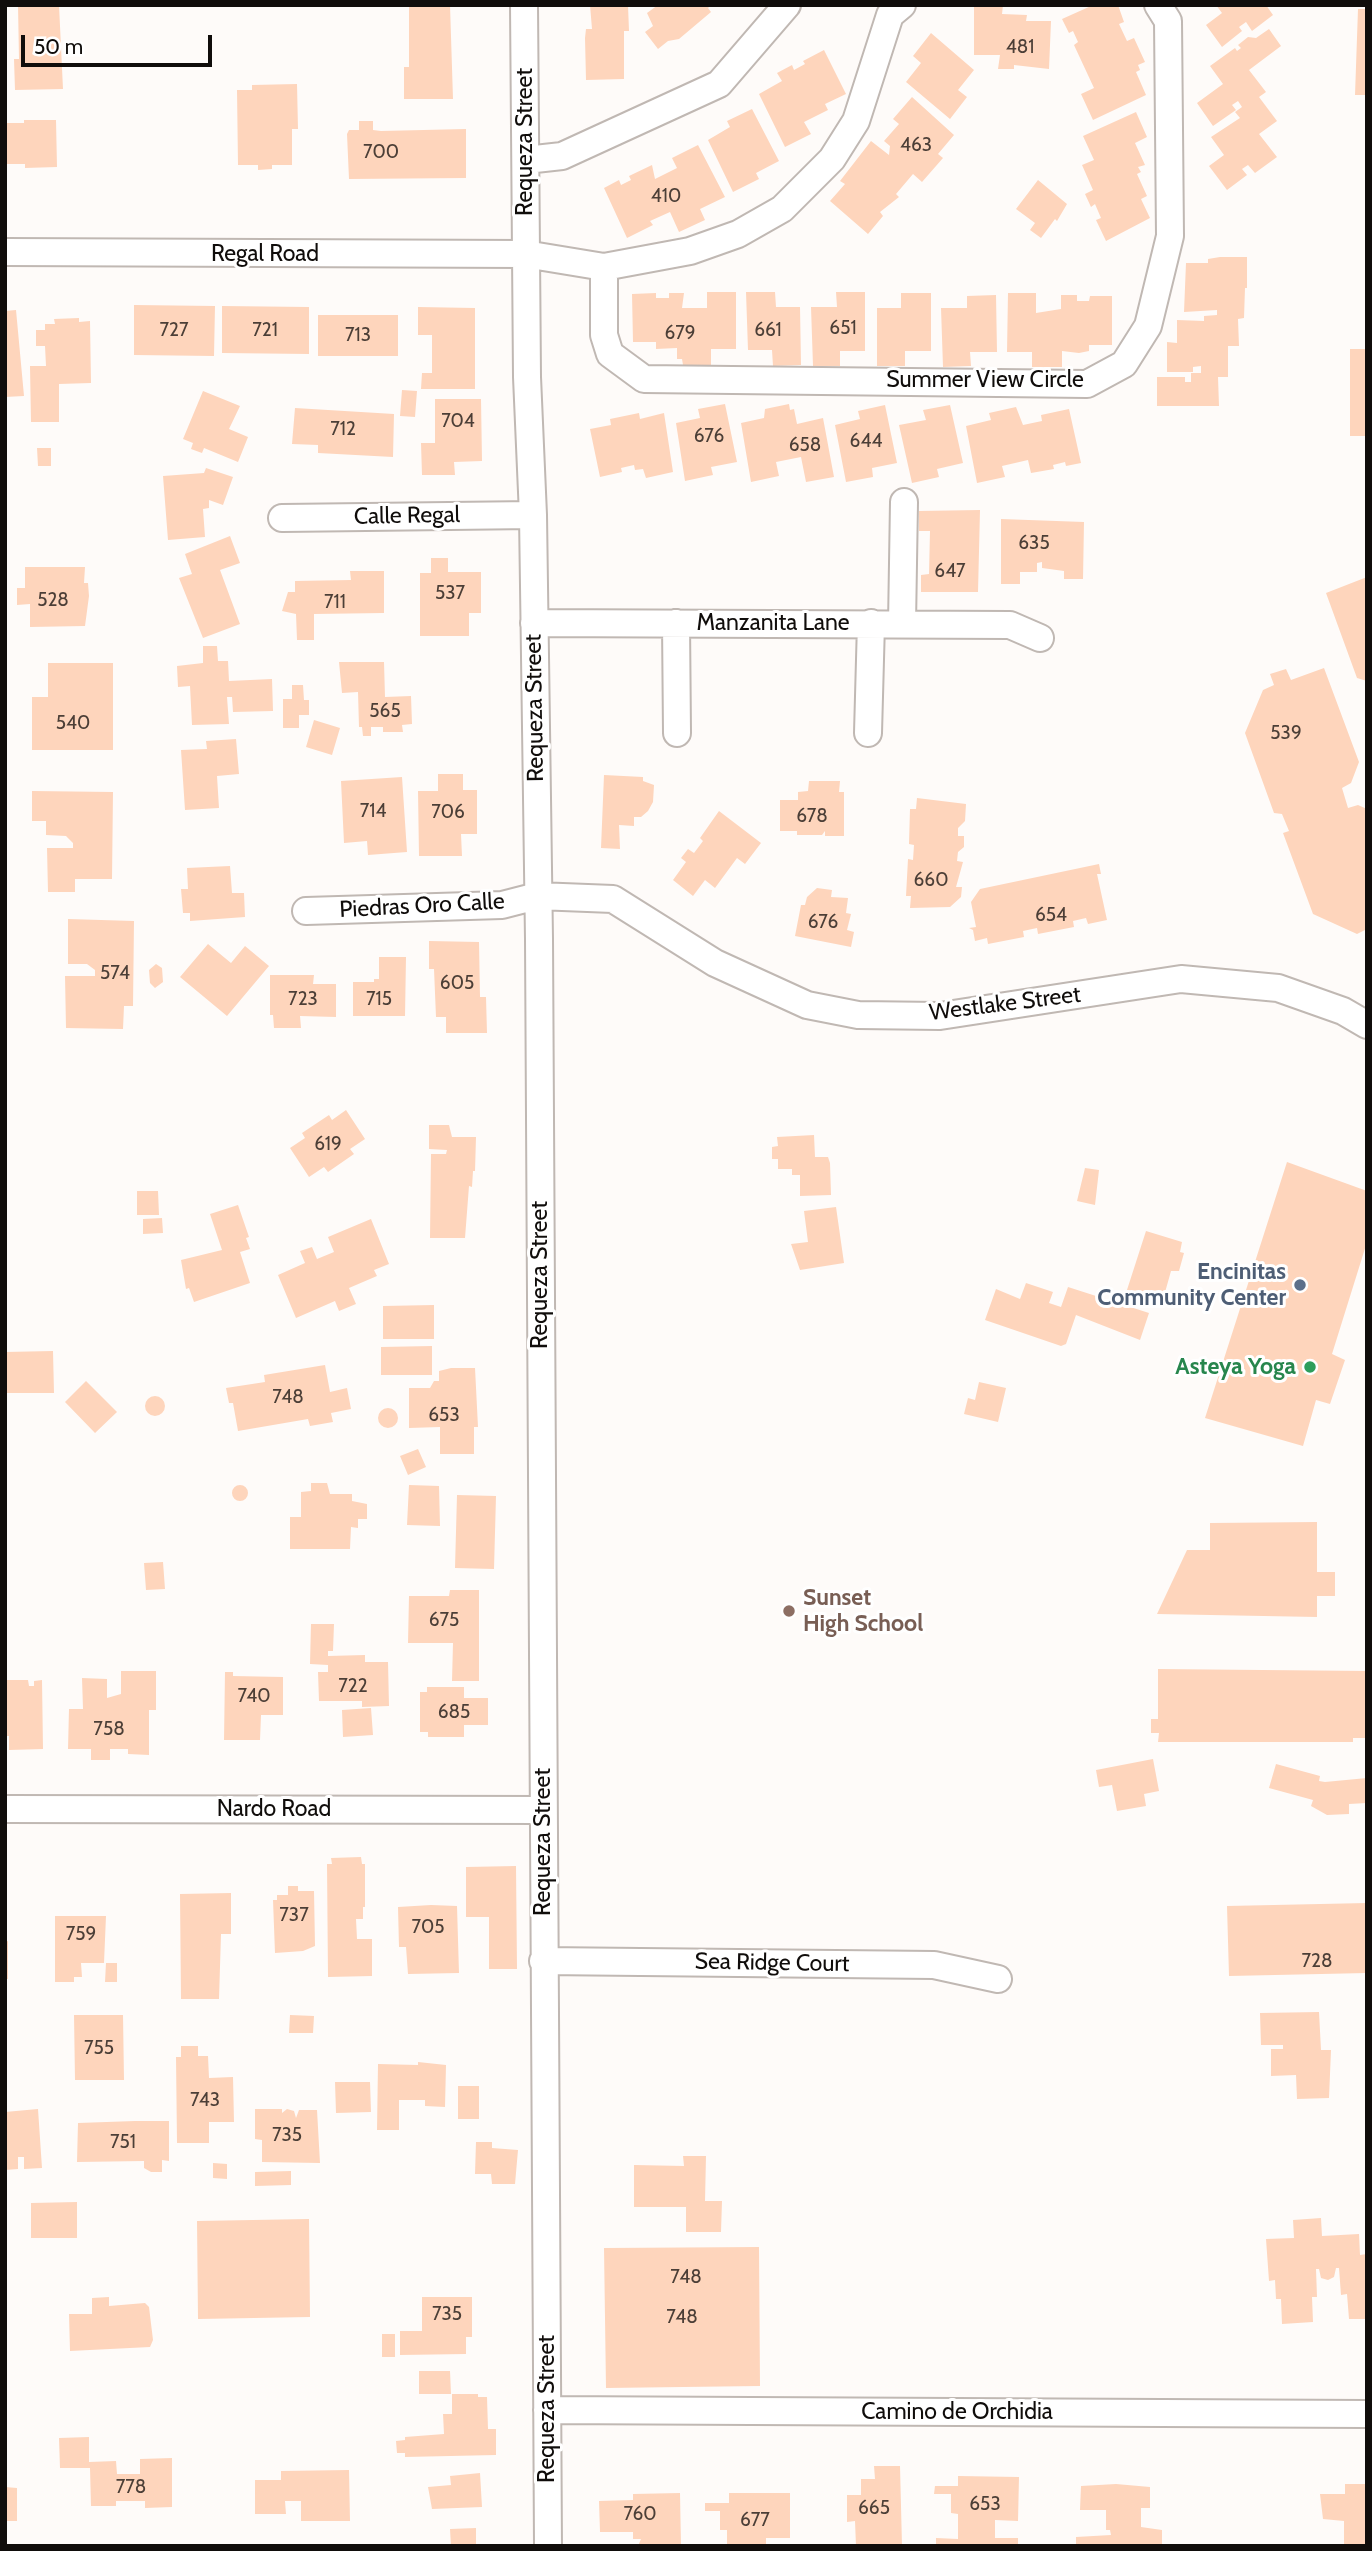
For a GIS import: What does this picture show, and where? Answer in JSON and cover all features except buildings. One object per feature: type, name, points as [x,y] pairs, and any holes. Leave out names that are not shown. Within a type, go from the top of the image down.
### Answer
[{"type":"street","name":"Requeza Street","points":[[524,5],[525,254],[533,515],[537,896],[548,2546]]},
{"type":"street","points":[[685,97],[768,5]]},
{"type":"street","points":[[526,160],[562,156],[685,97],[719,84],[787,5]]},
{"type":"street","points":[[525,254],[604,267],[690,251],[738,234],[782,209],[832,159],[856,121],[890,15],[902,5]]},
{"type":"street","name":"Summer View Circle","points":[[604,267],[604,335],[610,354],[644,379],[1087,384],[1124,364],[1148,326],[1170,236],[1168,21],[1158,5]]},
{"type":"street","name":"Regal Road","points":[[5,252],[525,254]]},
{"type":"street","points":[[902,624],[904,502]]},
{"type":"street","name":"Calle Regal","points":[[282,518],[533,515]]},
{"type":"street","name":"Manzanita Lane","points":[[534,623],[1010,625],[1040,638]]},
{"type":"street","name":"Manzanita Lane","points":[[677,623],[677,733]]},
{"type":"street","name":"Manzanita Lane","points":[[868,733],[870,623]]},
{"type":"street","name":"Piedras Oro Calle","points":[[306,911],[502,905],[537,896]]},
{"type":"street","name":"Westlake Street","points":[[537,896],[613,899],[715,963],[807,1005],[858,1015],[940,1016],[1181,979],[1278,988],[1343,1011],[1367,1026]]},
{"type":"street","name":"Nardo Road","points":[[5,1809],[543,1810]]},
{"type":"street","name":"Sea Ridge Court","points":[[543,1961],[934,1965],[998,1979]]},
{"type":"street","name":"Camino de Orchidia","points":[[547,2410],[1367,2414]]},
{"type":"place","name":"Encinitas Community Center","points":[[1300,1285]]},
{"type":"place","name":"Asteya Yoga","points":[[1310,1367]]},
{"type":"place","name":"Sunset High School","points":[[789,1611]]}]
